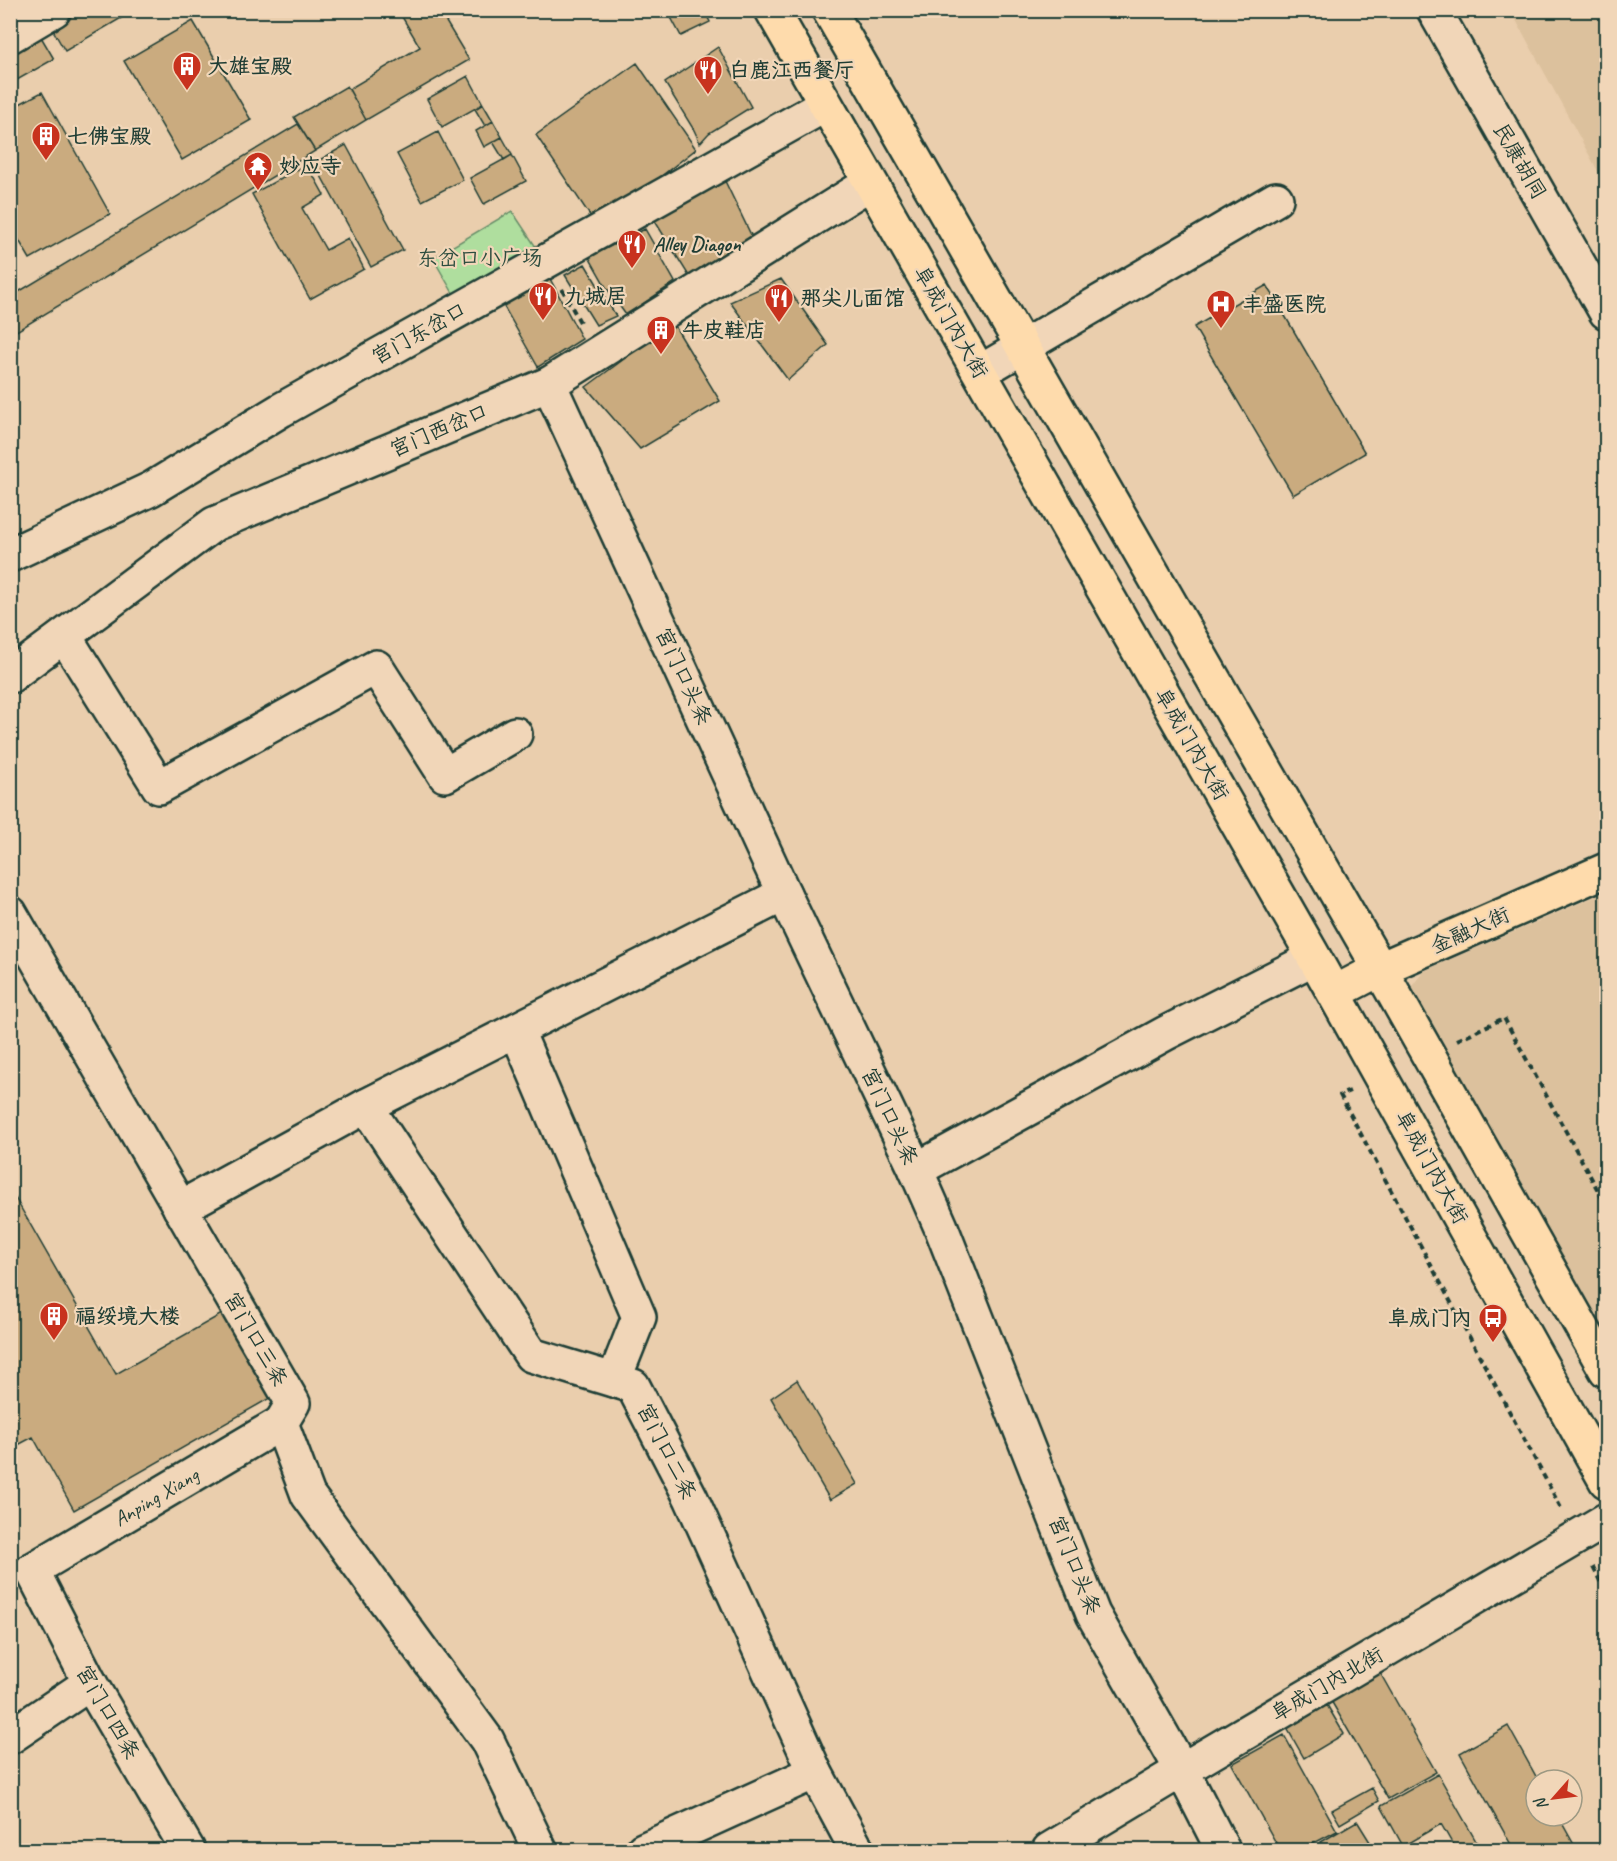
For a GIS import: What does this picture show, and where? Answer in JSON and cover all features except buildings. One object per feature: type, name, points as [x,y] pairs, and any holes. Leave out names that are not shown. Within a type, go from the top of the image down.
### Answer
[{"type":"main road","name":"阜成门内大街","points":[[772,10],[1334,993],[1606,1481]]},
{"type":"main road","points":[[829,10],[1380,969],[1606,1370]]},
{"type":"main road","name":"金融大街","points":[[1334,993],[1380,969],[1606,870]]},
{"type":"street","points":[[10,36],[54,10]]},
{"type":"street","name":"民康胡同","points":[[1434,10],[1606,312]]},
{"type":"street","name":"宫门东岔口","points":[[10,555],[151,489],[281,410],[825,105]]},
{"type":"street","name":"宫门西岔口","points":[[10,676],[214,524],[549,384],[870,183]]},
{"type":"street","points":[[980,372],[1276,199]]},
{"type":"street","name":"宫门口头条","points":[[549,384],[784,894],[916,1170],[941,1227],[1093,1614],[1182,1770],[1223,1851]]},
{"type":"street","points":[[65,637],[159,787],[376,667],[445,776],[515,734]]},
{"type":"street","points":[[180,1208],[366,1106],[784,894]]},
{"type":"street","name":"宫门口三条","points":[[10,913],[293,1403],[281,1422]]},
{"type":"street","points":[[916,1170],[1166,1032],[1314,958]]},
{"type":"street","points":[[517,1031],[639,1317],[614,1380]]},
{"type":"street","name":"宫门口二条","points":[[366,1106],[531,1355],[633,1386],[692,1498],[815,1772],[857,1851]]},
{"type":"street","points":[[281,1422],[308,1495],[487,1740],[540,1851]]},
{"type":"street","name":"Anping Xiang","points":[[21,1569],[281,1422]]},
{"type":"street","name":"阜成门内北街","points":[[1049,1851],[1606,1520]]},
{"type":"street","name":"宫门口四条","points":[[21,1569],[188,1851]]},
{"type":"street","points":[[10,1737],[90,1683]]},
{"type":"street","points":[[643,1851],[815,1772]]},
{"type":"path","points":[[547,261],[597,354]]},
{"type":"shaded area","points":[[1511,11],[1606,11],[1606,186]]},
{"type":"shaded area","points":[[1606,892],[1606,1400],[1389,1015],[1424,971]]},
{"type":"green space","name":"东岔口小广场","points":[[512,211],[538,250],[457,300],[433,258]]},
{"type":"place","name":"大雄宝殿","points":[[187,92]]},
{"type":"place","name":"白鹿江西餐厅","points":[[708,96]]},
{"type":"place","name":"七佛宝殿","points":[[46,162]]},
{"type":"place","name":"妙应寺","points":[[258,192]]},
{"type":"place","name":"Alley Diagon","points":[[632,270]]},
{"type":"place","name":"九城居","points":[[543,322]]},
{"type":"place","name":"那尖儿面馆","points":[[779,324]]},
{"type":"place","name":"丰盛医院","points":[[1221,330]]},
{"type":"place","name":"牛皮鞋店","points":[[661,356]]},
{"type":"place","name":"福绥境大楼","points":[[54,1342]]},
{"type":"place","name":"阜成门内","points":[[1493,1344]]}]
